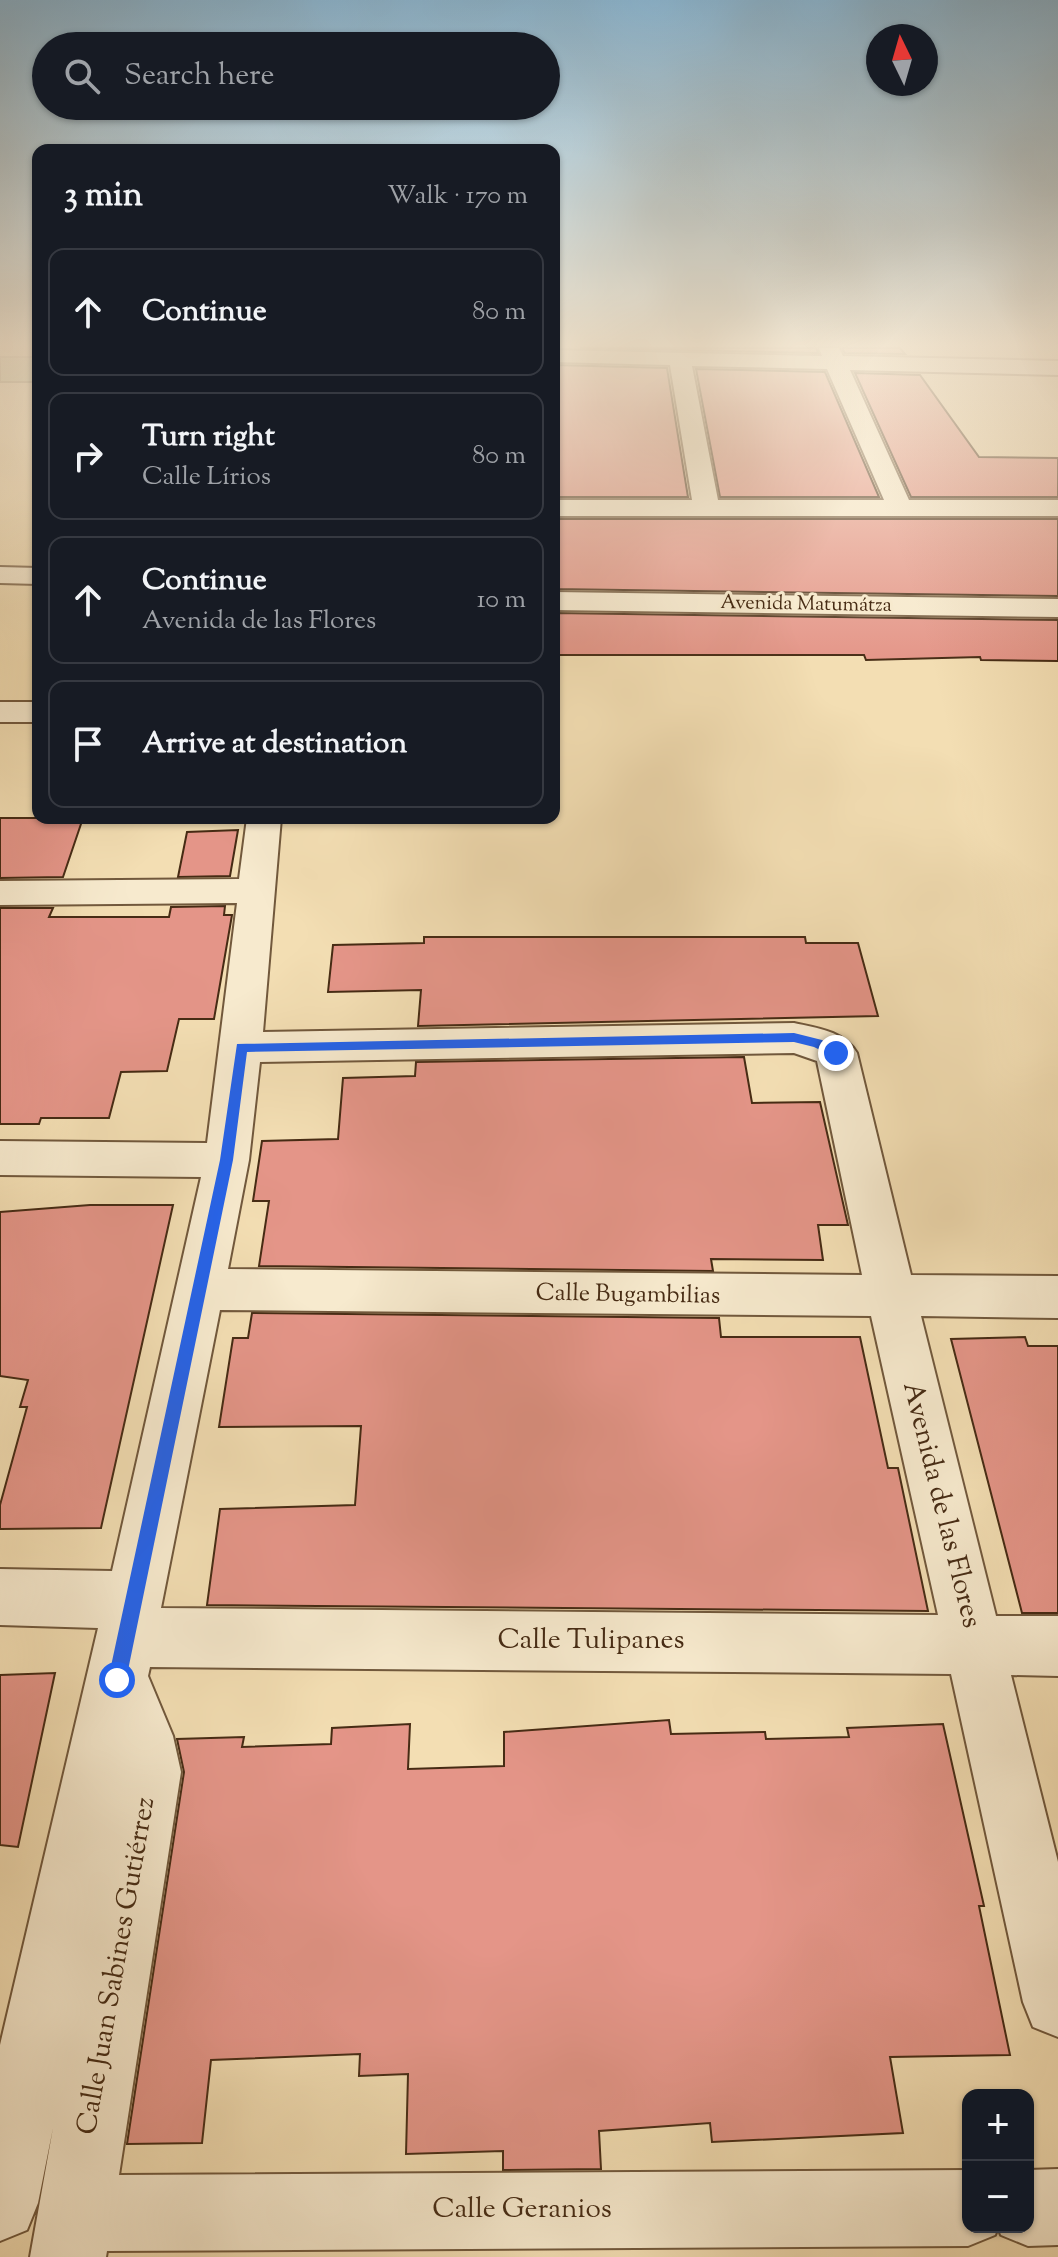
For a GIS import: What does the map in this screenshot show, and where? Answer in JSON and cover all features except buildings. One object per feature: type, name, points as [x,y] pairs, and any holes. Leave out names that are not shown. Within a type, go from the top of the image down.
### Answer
[{"type":"street","points":[[697,453],[706,508]]},
{"type":"street","points":[[876,453],[900,508]]},
{"type":"street","points":[[560,508],[1058,508]]},
{"type":"street","points":[[0,575],[32,576]]},
{"type":"street","name":"Avenida Matumátza","points":[[560,601],[1058,608]]},
{"type":"street","points":[[0,712],[32,712]]},
{"type":"street","points":[[0,2203],[227,1160],[263,824]]},
{"type":"street","points":[[0,893],[256,891]]},
{"type":"street","name":"Avenida de las Flores","points":[[241,1047],[794,1038],[817,1043],[836,1053],[890,1298],[976,1644],[1058,2002]]},
{"type":"street","points":[[0,1158],[227,1160]]},
{"type":"street","name":"Calle Bugambilias","points":[[199,1289],[890,1298],[1058,1297]]},
{"type":"street","name":"Calle Tulipanes","points":[[0,1597],[124,1639],[1058,1646]]},
{"type":"street","name":"Calle Juan Sabines Gutiérrez","points":[[72,2235],[150,1772],[124,1639]]},
{"type":"street","points":[[1034,2208],[1058,2207]]},
{"type":"street","name":"Calle Geranios","points":[[72,2235],[962,2208]]},
{"type":"route","points":[[117,1680],[227,1160],[241,1047],[794,1038],[817,1043],[836,1053]]}]
